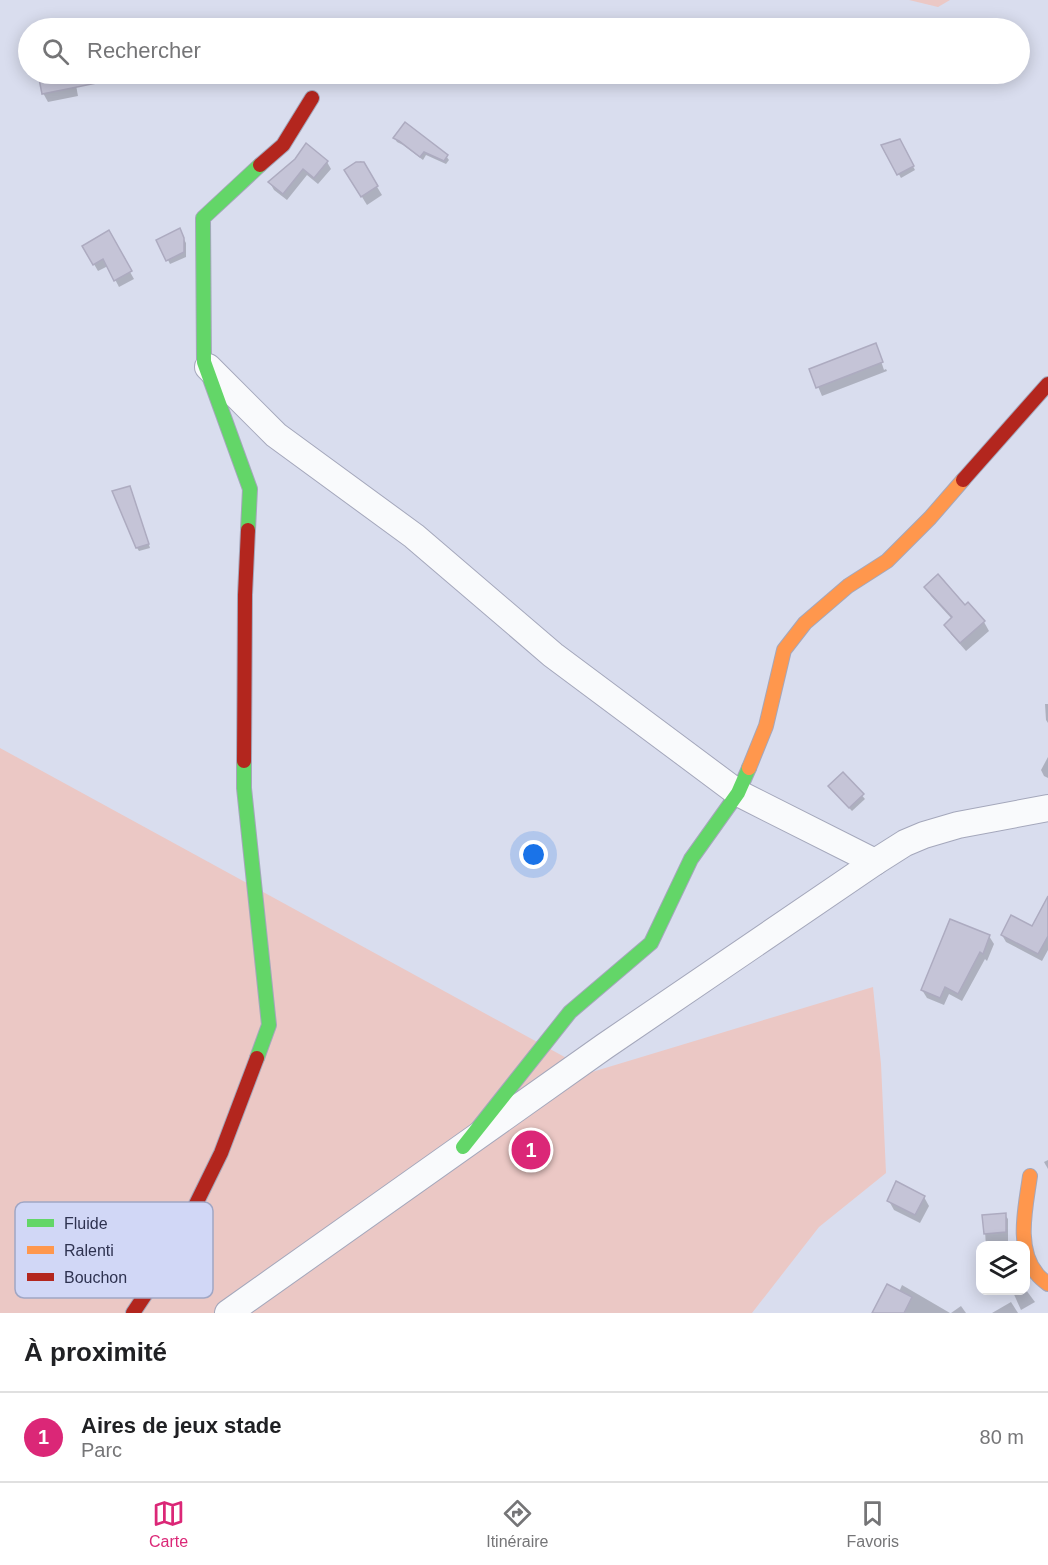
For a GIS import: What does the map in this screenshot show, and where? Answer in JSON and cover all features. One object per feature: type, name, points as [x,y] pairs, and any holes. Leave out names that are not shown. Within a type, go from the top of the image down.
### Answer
[{"type":"street","points":[[197,1202],[221,1153],[269,1025],[244,788],[245,595],[250,489],[204,362],[203,218],[282,145],[312,98]]},
{"type":"street","points":[[204,362],[276,435],[414,536],[553,655],[738,793],[875,862]]},
{"type":"street","points":[[463,1147],[570,1012],[651,943],[692,860],[738,793],[766,726],[784,650],[805,623],[848,586],[887,561],[930,518],[1048,384]]},
{"type":"street","points":[[228,1313],[605,1046],[905,843],[958,825],[1048,808]]},
{"type":"street","points":[[1030,1176],[1024,1229],[1026,1250],[1035,1272],[1048,1284]]},
{"type":"street","points":[[133,1313],[143,1298]]},
{"type":"shaded area","points":[[909,0],[950,0],[938,7]]},
{"type":"shaded area","points":[[0,748],[592,1072],[873,987],[881,1064],[886,1173],[819,1227],[752,1313],[0,1313]]},
{"type":"building","points":[[40,84],[92,84],[42,94]]},
{"type":"building","points":[[405,122],[448,155],[444,161],[424,152],[420,157],[393,138]]},
{"type":"building","points":[[900,139],[914,166],[897,175],[881,145]]},
{"type":"building","points":[[306,143],[328,161],[314,178],[303,169],[283,194],[268,182],[295,159]]},
{"type":"building","points":[[356,162],[364,162],[378,186],[361,197],[344,170]]},
{"type":"building","points":[[180,228],[184,238],[184,252],[166,261],[156,240]]},
{"type":"building","points":[[109,230],[132,271],[114,281],[103,259],[93,265],[82,246]]},
{"type":"building","points":[[876,343],[883,362],[816,388],[809,369]]},
{"type":"building","points":[[130,486],[149,544],[136,548],[112,491]]},
{"type":"building","points":[[938,574],[965,605],[968,602],[985,621],[960,643],[944,625],[952,617],[924,587]]},
{"type":"building","points":[[843,772],[864,794],[849,808],[828,786]]},
{"type":"building","points":[[1048,896],[1048,936],[1038,954],[1001,935],[1011,915],[1032,926]]},
{"type":"building","points":[[950,919],[990,935],[983,954],[980,952],[958,994],[945,987],[940,998],[921,990]]},
{"type":"building","points":[[896,1181],[925,1196],[915,1215],[887,1201]]},
{"type":"building","points":[[1006,1213],[1006,1232],[984,1234],[982,1215]]},
{"type":"building","points":[[887,1284],[912,1297],[904,1313],[872,1313]]},
{"type":"traffic: fast","points":[[248,530],[250,489],[204,362],[203,218],[260,165]]},
{"type":"traffic: fast","points":[[244,761],[244,788],[269,1025],[257,1058]]},
{"type":"traffic: fast","points":[[463,1147],[570,1012],[651,943],[691,859],[738,793],[749,768]]},
{"type":"traffic: slow","points":[[749,768],[766,726],[784,650],[805,623],[848,586],[887,561],[930,518],[963,480]]},
{"type":"traffic: slow","points":[[1030,1176],[1024,1226],[1026,1252],[1030,1264],[1048,1284]]},
{"type":"traffic: jam","points":[[260,165],[283,145],[312,98]]},
{"type":"traffic: jam","points":[[963,480],[1048,384]]},
{"type":"traffic: jam","points":[[244,761],[245,595],[248,530]]},
{"type":"traffic: jam","points":[[197,1202],[221,1153],[257,1058]]},
{"type":"traffic: jam","points":[[133,1313],[143,1298]]},
{"type":"place","name":"Aires de jeux stade","points":[[531,1150]]}]
